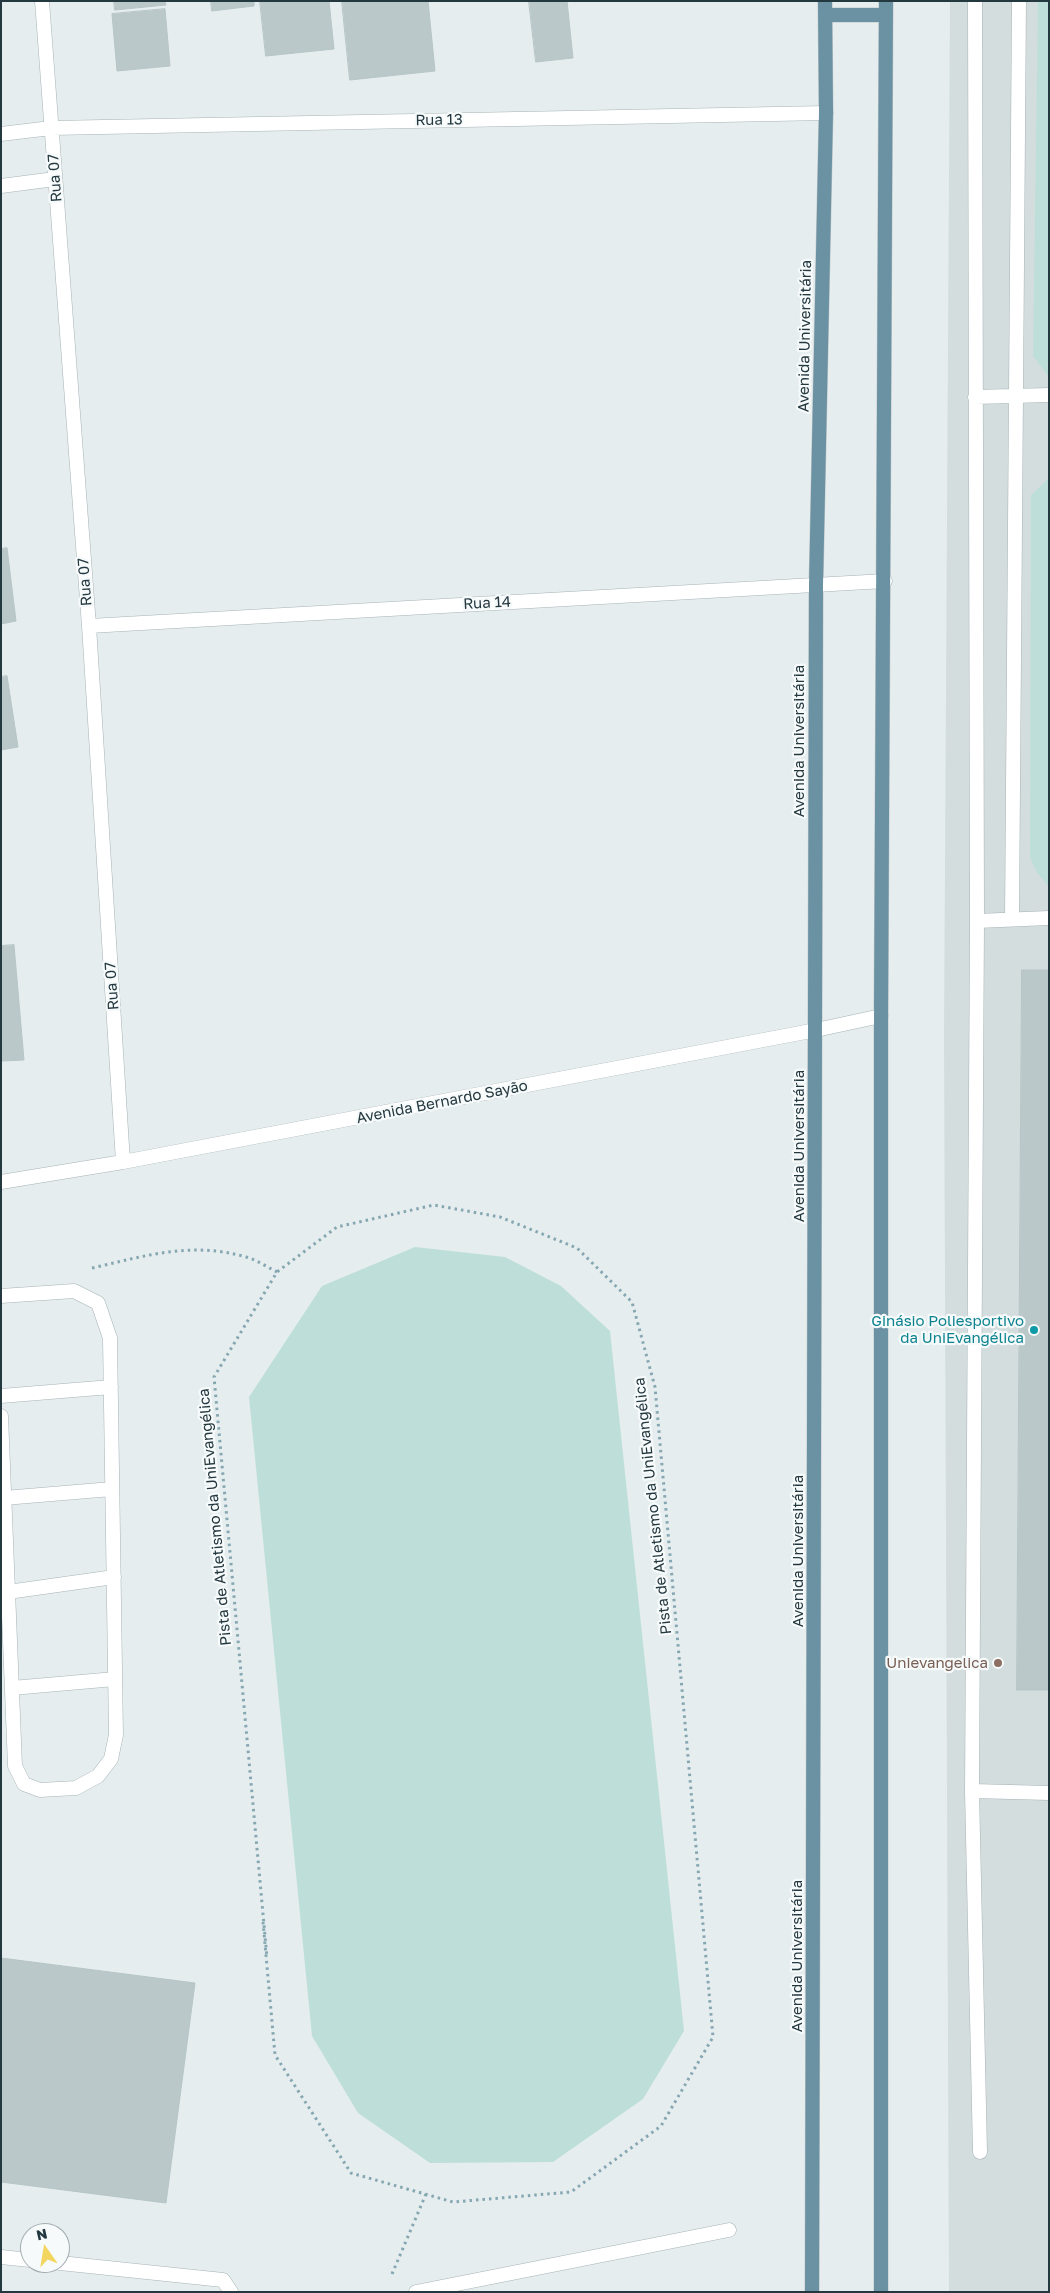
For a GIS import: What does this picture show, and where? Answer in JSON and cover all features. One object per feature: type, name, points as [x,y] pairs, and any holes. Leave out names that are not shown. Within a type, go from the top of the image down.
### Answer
[{"type":"main road","points":[[825,8],[886,8],[885,581],[881,1016],[881,2292]]},
{"type":"main road","name":"Avenida Universitária","points":[[812,2292],[816,585],[826,112],[825,8]]},
{"type":"street","name":"Rua 07","points":[[42,1],[88,626],[123,1162]]},
{"type":"street","points":[[975,1],[977,921],[972,1792],[980,2152]]},
{"type":"street","points":[[1012,918],[1019,1]]},
{"type":"street","name":"Rua 13","points":[[1,134],[52,128],[826,112]]},
{"type":"street","points":[[1,186],[56,179]]},
{"type":"street","points":[[975,398],[1049,395]]},
{"type":"street","name":"Rua 14","points":[[88,626],[885,581]]},
{"type":"street","points":[[977,921],[1012,918],[1049,918]]},
{"type":"street","name":"Avenida Bernardo Sayão","points":[[1,1182],[123,1162],[881,1016]]},
{"type":"street","points":[[1,1296],[74,1291],[98,1303],[110,1338],[116,1735],[111,1759],[98,1776],[76,1788],[40,1790],[24,1784],[15,1766],[1,1416]]},
{"type":"street","points":[[1,1396],[111,1387]]},
{"type":"street","points":[[4,1498],[112,1489]]},
{"type":"street","points":[[8,1592],[114,1577]]},
{"type":"street","points":[[12,1688],[116,1679]]},
{"type":"street","points":[[972,1792],[1049,1793]]},
{"type":"street","points":[[416,2292],[729,2230]]},
{"type":"street","points":[[1,2257],[20,2259]]},
{"type":"street","points":[[70,2264],[223,2280],[231,2292]]},
{"type":"path","name":"Pista de Atletismo da UniEvangélica","points":[[264,1922],[275,2055],[352,2173],[453,2202],[570,2192],[661,2126],[714,2037],[655,1387],[632,1302],[577,1248],[500,1217],[434,1205],[337,1227],[277,1272],[214,1377],[264,1922],[267,1958]]},
{"type":"path","points":[[89,1268],[176,1249],[215,1250],[248,1257],[277,1272]]},
{"type":"path","points":[[389,2283],[426,2194]]},
{"type":"shaded area","name":"Unievangelica","points":[[950,1],[1049,1],[1049,2292],[949,2292],[944,1035]]},
{"type":"green space","points":[[1038,1],[1049,1],[1049,377],[1033,356]]},
{"type":"green space","points":[[1049,478],[1048,886],[1036,871],[1030,857],[1031,495]]},
{"type":"green space","points":[[415,1247],[505,1257],[561,1286],[610,1331],[684,2031],[643,2099],[553,2162],[430,2163],[358,2113],[312,2036],[249,1397],[322,1286]]},
{"type":"building","points":[[114,1],[165,1],[166,5],[115,10]]},
{"type":"building","points":[[211,1],[254,1],[254,6],[212,11]]},
{"type":"building","points":[[260,1],[329,1],[334,49],[266,56]]},
{"type":"building","points":[[342,1],[428,1],[435,71],[350,80]]},
{"type":"building","points":[[529,1],[567,1],[573,58],[536,62]]},
{"type":"building","points":[[165,9],[170,66],[117,71],[112,14]]},
{"type":"building","points":[[7,548],[16,621],[1,624],[1,549]]},
{"type":"building","points":[[7,676],[18,747],[1,750],[1,677]]},
{"type":"building","points":[[14,945],[24,1060],[1,1061],[1,946]]},
{"type":"building","name":"Ginásio Poliesportivo da UniEvangélica","points":[[1022,970],[1049,970],[1049,1690],[1017,1690]]},
{"type":"building","points":[[1,1958],[195,1983],[166,2203],[1,2182]]},
{"type":"place","name":"Ginásio Poliesportivo da UniEvangélica","points":[[1034,1330]]},
{"type":"place","name":"Unievangelica","points":[[998,1663]]}]
